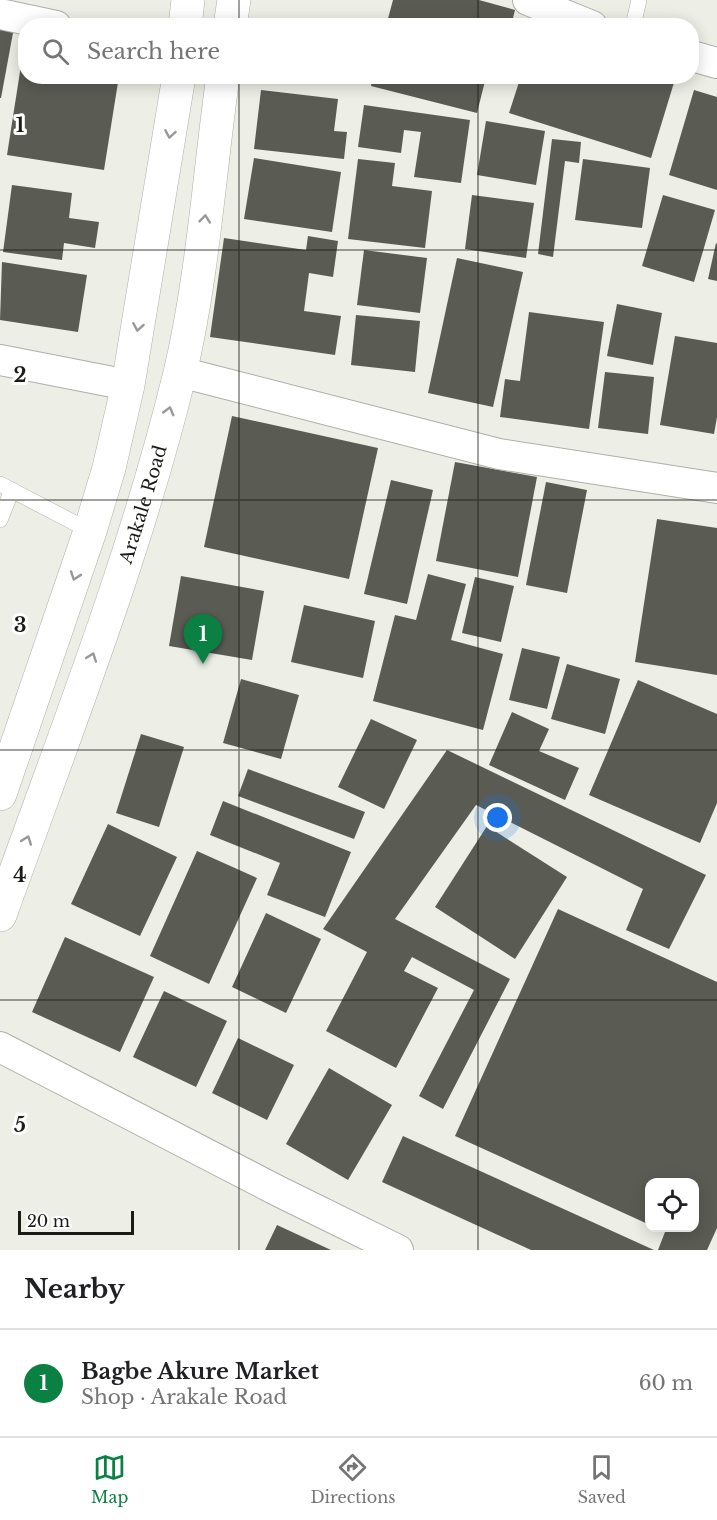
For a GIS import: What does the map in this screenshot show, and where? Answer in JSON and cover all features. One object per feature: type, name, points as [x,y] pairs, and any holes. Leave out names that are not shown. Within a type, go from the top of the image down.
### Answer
[{"type":"main road","points":[[186,18],[188,0]]},
{"type":"main road","points":[[231,18],[234,0]]},
{"type":"main road","points":[[0,794],[90,531],[109,468],[128,385],[178,84]]},
{"type":"main road","name":"Arakale Road","points":[[0,915],[111,604],[147,493],[180,372],[200,263],[222,84]]},
{"type":"street","points":[[528,0],[572,18]]},
{"type":"street","points":[[0,14],[19,18]]},
{"type":"street","points":[[699,58],[717,63]]},
{"type":"street","points":[[0,360],[128,385]]},
{"type":"street","points":[[180,372],[499,454],[717,488]]},
{"type":"street","points":[[0,1047],[278,1191],[398,1250]]},
{"type":"lane","points":[[635,18],[639,0]]},
{"type":"lane","points":[[0,520],[6,487],[90,531]]},
{"type":"building","points":[[393,0],[479,0],[515,10],[513,18],[388,18]]},
{"type":"building","points":[[0,20],[15,22],[1,98],[0,98]]},
{"type":"building","points":[[18,84],[118,84],[104,170],[7,155]]},
{"type":"building","points":[[371,84],[484,84],[477,113],[371,86]]},
{"type":"building","points":[[518,84],[674,84],[651,158],[509,113]]},
{"type":"building","points":[[261,90],[338,99],[334,131],[347,132],[344,159],[254,149]]},
{"type":"building","points":[[694,90],[717,97],[717,190],[669,175]]},
{"type":"building","points":[[364,105],[470,120],[461,183],[414,177],[421,132],[404,130],[401,153],[358,147]]},
{"type":"building","points":[[486,121],[545,131],[536,185],[477,175]]},
{"type":"building","points":[[552,139],[581,142],[579,163],[565,161],[553,257],[538,254]]},
{"type":"building","points":[[254,158],[341,172],[332,232],[244,219]]},
{"type":"building","points":[[358,159],[395,163],[392,186],[432,191],[425,248],[348,239]]},
{"type":"building","points":[[583,159],[650,168],[642,228],[575,220]]},
{"type":"building","points":[[12,185],[72,193],[69,218],[99,222],[95,248],[64,243],[62,260],[3,252]]},
{"type":"building","points":[[472,195],[534,203],[526,258],[465,249]]},
{"type":"building","points":[[663,195],[715,210],[694,282],[642,266]]},
{"type":"building","points":[[308,236],[338,241],[333,277],[309,273],[304,311],[341,316],[335,355],[210,337],[224,238],[306,250]]},
{"type":"building","points":[[717,244],[717,281],[708,279]]},
{"type":"building","points":[[364,250],[427,258],[420,313],[357,305]]},
{"type":"building","points":[[457,258],[523,272],[493,407],[428,393]]},
{"type":"building","points":[[2,262],[87,275],[78,332],[0,320]]},
{"type":"building","points":[[617,304],[662,313],[653,365],[607,356]]},
{"type":"building","points":[[529,312],[604,322],[589,429],[500,417],[505,379],[520,381]]},
{"type":"building","points":[[356,315],[420,321],[415,372],[351,365]]},
{"type":"building","points":[[675,336],[717,343],[717,417],[714,434],[660,425]]},
{"type":"building","points":[[605,372],[654,377],[648,434],[598,428]]},
{"type":"building","points":[[232,416],[378,448],[349,579],[204,547]]},
{"type":"building","points":[[455,462],[537,477],[518,577],[436,561]]},
{"type":"building","points":[[391,480],[433,490],[407,604],[364,594]]},
{"type":"building","points":[[546,482],[587,490],[567,593],[526,585]]},
{"type":"building","points":[[657,519],[717,528],[717,675],[635,662]]},
{"type":"building","points":[[428,574],[466,584],[451,640],[503,654],[483,730],[373,701],[395,615],[416,620]]},
{"type":"building","points":[[181,576],[264,591],[252,660],[169,646]]},
{"type":"building","points":[[475,577],[514,586],[501,642],[462,633]]},
{"type":"building","points":[[304,605],[375,621],[363,678],[291,662]]},
{"type":"building","points":[[522,648],[560,657],[547,709],[509,700]]},
{"type":"building","points":[[567,664],[620,679],[605,734],[551,719]]},
{"type":"building","points":[[241,679],[299,695],[281,759],[223,743]]},
{"type":"building","points":[[638,680],[717,714],[717,803],[700,843],[589,795]]},
{"type":"building","points":[[512,712],[549,729],[539,751],[579,768],[565,800],[489,765]]},
{"type":"building","points":[[371,719],[417,740],[384,809],[338,787]]},
{"type":"building","points":[[141,734],[184,747],[159,827],[116,813]]},
{"type":"building","points":[[447,750],[706,875],[669,949],[626,930],[643,889],[476,805],[395,919],[510,979],[443,1109],[419,1096],[474,990],[412,957],[404,971],[438,988],[396,1068],[326,1031],[367,952],[323,929]]},
{"type":"building","points":[[248,769],[365,812],[354,839],[238,796]]},
{"type":"building","points":[[223,801],[351,852],[325,917],[267,895],[280,863],[210,835]]},
{"type":"building","points":[[108,824],[177,857],[140,936],[71,904]]},
{"type":"building","points":[[487,826],[567,877],[515,959],[435,907]]},
{"type":"building","points":[[197,851],[257,878],[209,984],[150,956]]},
{"type":"building","points":[[558,909],[717,982],[717,1228],[707,1250],[658,1250],[665,1232],[699,1232],[699,1178],[645,1178],[645,1223],[455,1136]]},
{"type":"building","points":[[266,913],[321,939],[286,1013],[232,987]]},
{"type":"building","points":[[65,937],[154,977],[120,1052],[32,1012]]},
{"type":"building","points":[[164,991],[227,1021],[196,1087],[133,1057]]},
{"type":"building","points":[[238,1038],[294,1065],[267,1120],[212,1093]]},
{"type":"building","points":[[329,1068],[392,1105],[348,1180],[286,1144]]},
{"type":"building","points":[[403,1136],[654,1250],[531,1250],[382,1182]]},
{"type":"building","points":[[277,1225],[331,1250],[265,1250]]},
{"type":"place","name":"Bagbe Akure Market","points":[[203,664]]}]
